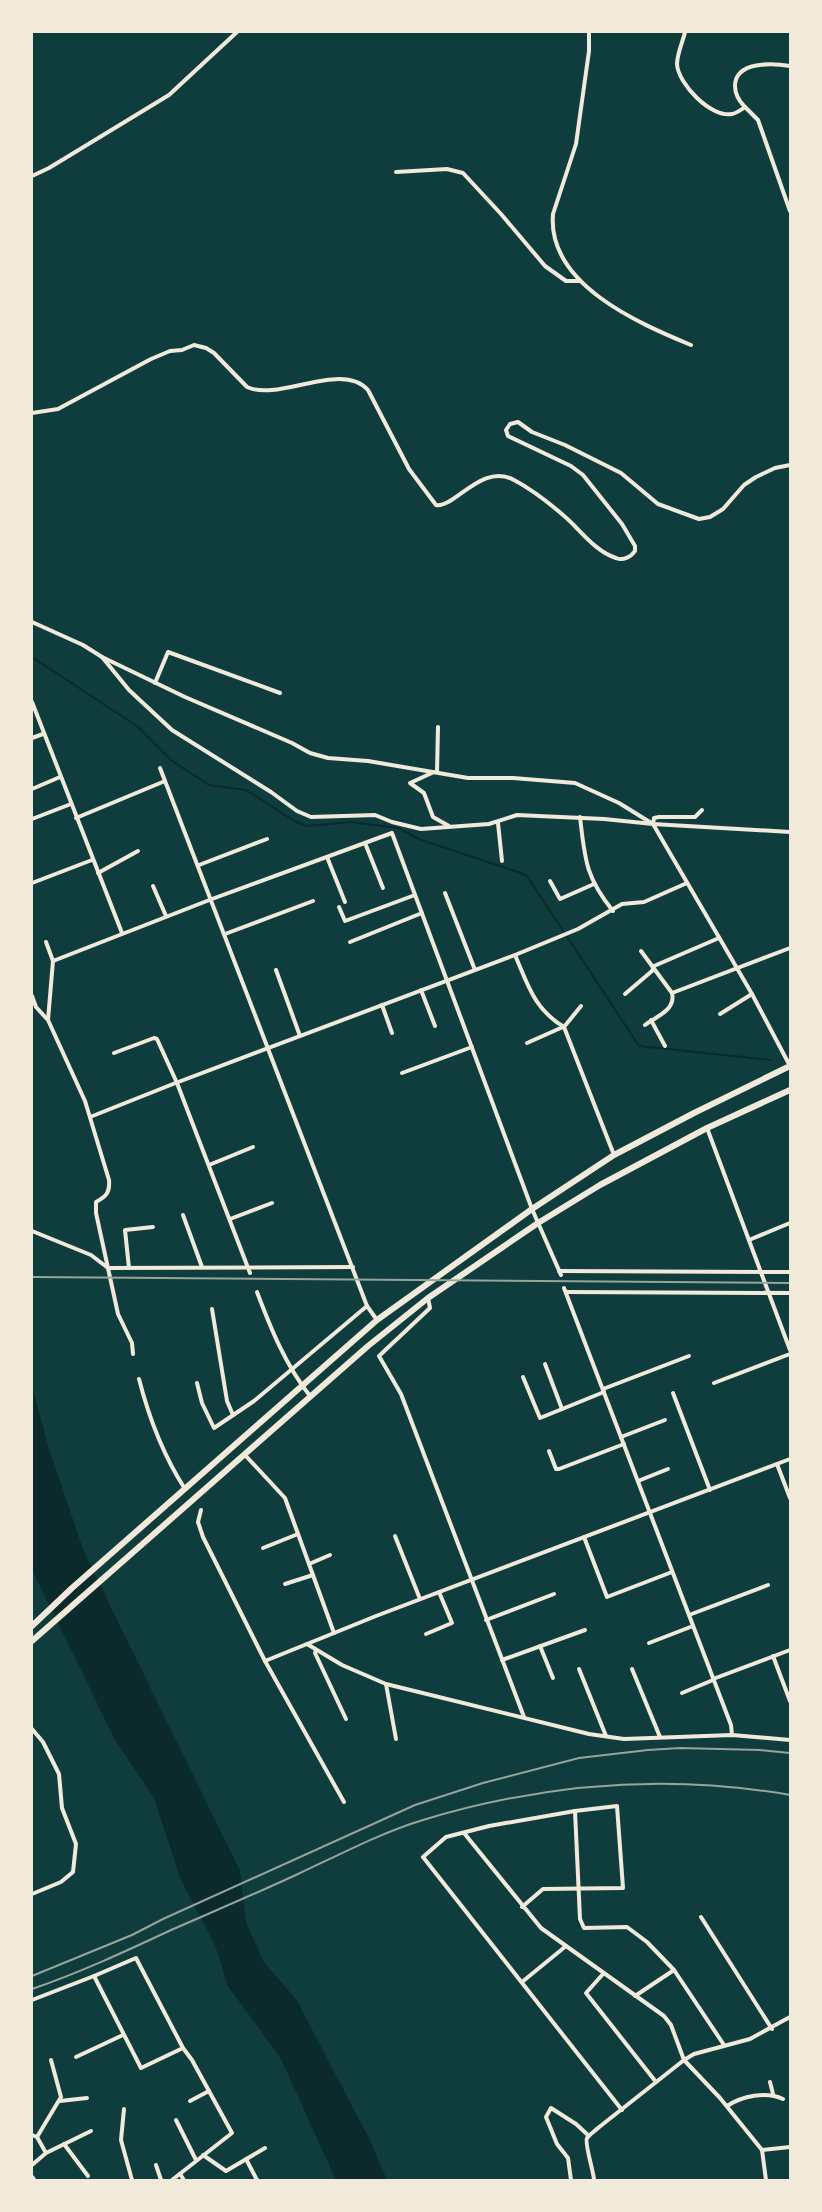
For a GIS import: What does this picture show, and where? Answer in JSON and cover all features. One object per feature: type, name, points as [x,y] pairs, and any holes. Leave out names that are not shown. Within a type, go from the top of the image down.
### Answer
[{"type":"highway","points":[[32,1626],[377,1320],[532,1209],[614,1155],[790,1066]]},
{"type":"highway","points":[[32,1641],[310,1396],[428,1298],[538,1223],[644,1160],[706,1128],[790,1090]]},
{"type":"street","points":[[32,177],[169,95],[237,32]]},
{"type":"street","points":[[589,32],[589,51],[576,144],[552,222],[561,253],[580,281],[621,312],[691,345]]},
{"type":"street","points":[[685,32],[677,64],[694,96],[723,114],[734,114],[745,107]]},
{"type":"street","points":[[790,66],[754,66],[741,72],[736,79],[735,94],[758,120],[790,211]]},
{"type":"street","points":[[396,172],[447,170],[463,173],[545,266],[566,281],[580,281]]},
{"type":"street","points":[[32,413],[58,409],[151,359],[194,345],[214,353],[247,387],[256,390],[272,391],[333,379],[355,382],[368,390],[409,469],[436,506],[443,506],[468,487],[496,476],[505,476],[535,494],[563,515],[590,541],[617,559],[632,555],[635,546],[622,524],[587,479],[571,465],[508,436],[506,430],[510,424],[518,422],[532,432],[581,452],[621,473],[658,504],[699,519],[706,519],[723,509],[744,485],[756,477],[775,468],[790,465]]},
{"type":"street","points":[[32,621],[83,645],[102,657],[310,753],[328,758],[368,761],[468,778],[513,778],[576,783],[619,803],[653,824],[752,994],[790,1066]]},
{"type":"street","points":[[155,682],[168,652],[280,693]]},
{"type":"street","points":[[102,657],[129,690],[172,730],[271,792],[297,811],[311,817],[375,815],[421,829],[498,823],[517,815],[580,817],[790,832]]},
{"type":"street","points":[[32,702],[122,933]]},
{"type":"street","points":[[436,772],[438,727]]},
{"type":"street","points":[[32,738],[43,734]]},
{"type":"street","points":[[160,768],[368,1306],[377,1320]]},
{"type":"street","points":[[436,772],[410,783],[424,793],[433,817],[450,827]]},
{"type":"street","points":[[32,789],[60,777]]},
{"type":"street","points":[[76,818],[165,781]]},
{"type":"street","points":[[32,819],[70,804]]},
{"type":"street","points":[[653,824],[654,819],[659,817],[696,817],[702,810]]},
{"type":"street","points":[[580,817],[586,863],[594,884],[613,911]]},
{"type":"street","points":[[392,822],[392,833],[532,1209],[560,1273],[790,1272]]},
{"type":"street","points":[[498,823],[502,861]]},
{"type":"street","points":[[53,961],[166,916],[392,833]]},
{"type":"street","points":[[198,865],[267,839]]},
{"type":"street","points":[[365,843],[383,888]]},
{"type":"street","points":[[98,873],[138,851]]},
{"type":"street","points":[[327,857],[345,902]]},
{"type":"street","points":[[32,883],[92,860]]},
{"type":"street","points":[[549,881],[560,899],[594,884]]},
{"type":"street","points":[[90,1117],[515,955],[578,929],[622,904],[644,902],[687,883]]},
{"type":"street","points":[[153,886],[166,916]]},
{"type":"street","points":[[445,892],[475,970]]},
{"type":"street","points":[[339,907],[345,921],[416,896]]},
{"type":"street","points":[[225,934],[313,901]]},
{"type":"street","points":[[350,942],[422,913]]},
{"type":"street","points":[[625,994],[654,966],[719,938]]},
{"type":"street","points":[[46,942],[53,961],[48,1020]]},
{"type":"street","points":[[672,993],[790,948]]},
{"type":"street","points":[[641,951],[672,993],[672,1006],[645,1025]]},
{"type":"street","points":[[515,955],[540,1009],[564,1026],[614,1155]]},
{"type":"street","points":[[276,970],[300,1036]]},
{"type":"street","points":[[422,990],[435,1026]]},
{"type":"street","points":[[720,1014],[752,994]]},
{"type":"street","points":[[32,996],[36,1007],[48,1020],[85,1101],[109,1180],[108,1193],[95,1205],[118,1314],[132,1343],[133,1354]]},
{"type":"street","points":[[382,1005],[392,1033]]},
{"type":"street","points":[[527,1043],[564,1026],[581,1006]]},
{"type":"street","points":[[651,1020],[665,1046]]},
{"type":"street","points":[[114,1053],[154,1038],[166,1056],[250,1273]]},
{"type":"street","points":[[402,1073],[472,1046]]},
{"type":"street","points":[[706,1128],[790,1347]]},
{"type":"street","points":[[209,1165],[253,1147]]},
{"type":"street","points":[[230,1219],[272,1203]]},
{"type":"street","points":[[183,1215],[202,1267]]},
{"type":"street","points":[[749,1240],[790,1223]]},
{"type":"street","points":[[129,1268],[125,1230],[153,1227]]},
{"type":"street","points":[[32,1231],[91,1255],[108,1268],[353,1267]]},
{"type":"street","points":[[732,1735],[731,1725],[565,1290],[790,1293]]},
{"type":"street","points":[[257,1292],[274,1337],[291,1370],[310,1396]]},
{"type":"street","points":[[428,1298],[430,1308],[379,1356],[401,1394],[524,1718]]},
{"type":"street","points":[[197,1383],[202,1403],[214,1428],[254,1401],[368,1306]]},
{"type":"street","points":[[212,1309],[226,1401],[233,1415]]},
{"type":"street","points":[[714,1383],[790,1354]]},
{"type":"street","points":[[523,1377],[540,1418],[689,1356]]},
{"type":"street","points":[[545,1364],[562,1409]]},
{"type":"street","points":[[139,1380],[155,1431],[182,1491]]},
{"type":"street","points":[[673,1393],[710,1490]]},
{"type":"street","points":[[621,1437],[665,1420]]},
{"type":"street","points":[[549,1451],[556,1469],[559,1469],[624,1444]]},
{"type":"street","points":[[244,1454],[285,1498],[334,1634]]},
{"type":"street","points":[[265,1661],[420,1599],[790,1459]]},
{"type":"street","points":[[777,1464],[790,1498]]},
{"type":"street","points":[[638,1481],[668,1469]]},
{"type":"street","points":[[201,1510],[198,1522],[203,1537],[265,1661],[344,1802]]},
{"type":"street","points":[[263,1548],[298,1534]]},
{"type":"street","points":[[395,1536],[420,1599]]},
{"type":"street","points":[[584,1537],[607,1597],[672,1572]]},
{"type":"street","points":[[309,1564],[330,1555]]},
{"type":"street","points":[[285,1584],[313,1575]]},
{"type":"street","points":[[689,1615],[768,1585]]},
{"type":"street","points":[[426,1634],[452,1623],[440,1592]]},
{"type":"street","points":[[486,1620],[554,1594]]},
{"type":"street","points":[[649,1643],[693,1626]]},
{"type":"street","points":[[502,1660],[585,1629]]},
{"type":"street","points":[[307,1644],[342,1665],[386,1684],[606,1737],[624,1739],[732,1735],[790,1740]]},
{"type":"street","points":[[540,1646],[553,1678]]},
{"type":"street","points":[[316,1650],[315,1653],[346,1719]]},
{"type":"street","points":[[682,1693],[790,1650]]},
{"type":"street","points":[[772,1656],[790,1701]]},
{"type":"street","points":[[579,1669],[606,1737]]},
{"type":"street","points":[[632,1669],[660,1737]]},
{"type":"street","points":[[386,1684],[396,1739]]},
{"type":"street","points":[[32,1728],[43,1742],[59,1774],[62,1808],[76,1844],[73,1872],[61,1882],[32,1894]]},
{"type":"street","points":[[522,1907],[543,1889],[623,1888],[617,1806],[489,1826],[446,1838],[423,1857],[622,2110]]},
{"type":"street","points":[[575,1811],[580,1919],[584,1928],[627,1927],[647,1942],[674,1970],[724,2045]]},
{"type":"street","points":[[464,1833],[541,1928],[664,2016],[671,2025],[684,2060],[727,2106],[762,2151],[766,2181]]},
{"type":"street","points":[[701,1917],[772,2028]]},
{"type":"street","points":[[522,1982],[566,1946]]},
{"type":"street","points":[[32,2000],[136,1958],[183,2049],[192,2060],[232,2133],[172,2181]]},
{"type":"street","points":[[635,1996],[674,1970]]},
{"type":"street","points":[[603,1974],[586,1993],[656,2082]]},
{"type":"street","points":[[93,1976],[141,2068],[183,2049]]},
{"type":"street","points":[[594,2181],[593,2168],[585,2143],[589,2136],[693,2054],[750,2039],[790,2017]]},
{"type":"street","points":[[76,2058],[123,2035]]},
{"type":"street","points":[[46,2153],[34,2136],[61,2097],[51,2060]]},
{"type":"street","points":[[770,2082],[773,2094]]},
{"type":"street","points":[[190,2101],[209,2091]]},
{"type":"street","points":[[727,2106],[737,2099],[773,2094],[783,2099]]},
{"type":"street","points":[[59,2101],[87,2098]]},
{"type":"street","points":[[571,2181],[568,2158],[556,2144],[546,2117],[551,2108],[576,2124],[589,2136]]},
{"type":"street","points":[[124,2109],[121,2140],[132,2181]]},
{"type":"street","points":[[176,2120],[196,2160]]},
{"type":"street","points":[[32,2165],[46,2153],[91,2131]]},
{"type":"street","points":[[64,2144],[88,2176]]},
{"type":"street","points":[[762,2151],[790,2147]]},
{"type":"street","points":[[202,2155],[226,2171],[265,2148]]},
{"type":"street","points":[[246,2160],[257,2181]]},
{"type":"street","points":[[156,2165],[161,2181]]},
{"type":"street","points":[[180,2174],[184,2181]]},
{"type":"water","points":[[32,1386],[49,1449],[84,1552],[240,1871],[246,1922],[263,1961],[296,1999],[370,2140],[387,2180],[336,2180],[281,2059],[228,1986],[215,1945],[180,1878],[154,1798],[115,1740],[32,1570]]},
{"type":"waterway","points":[[32,657],[137,726],[171,760],[209,785],[246,790],[296,822],[307,826],[351,822],[398,828],[421,840],[527,876],[639,1046],[771,1060]]},
{"type":"railway","points":[[32,1277],[790,1283]]},
{"type":"railway","points":[[32,1976],[132,1935],[415,1805],[483,1783],[579,1758],[648,1750],[680,1748],[790,1753]]},
{"type":"railway","points":[[32,1989],[101,1962],[375,1838],[407,1825],[469,1807],[560,1790],[651,1783],[697,1784],[790,1795]]}]
